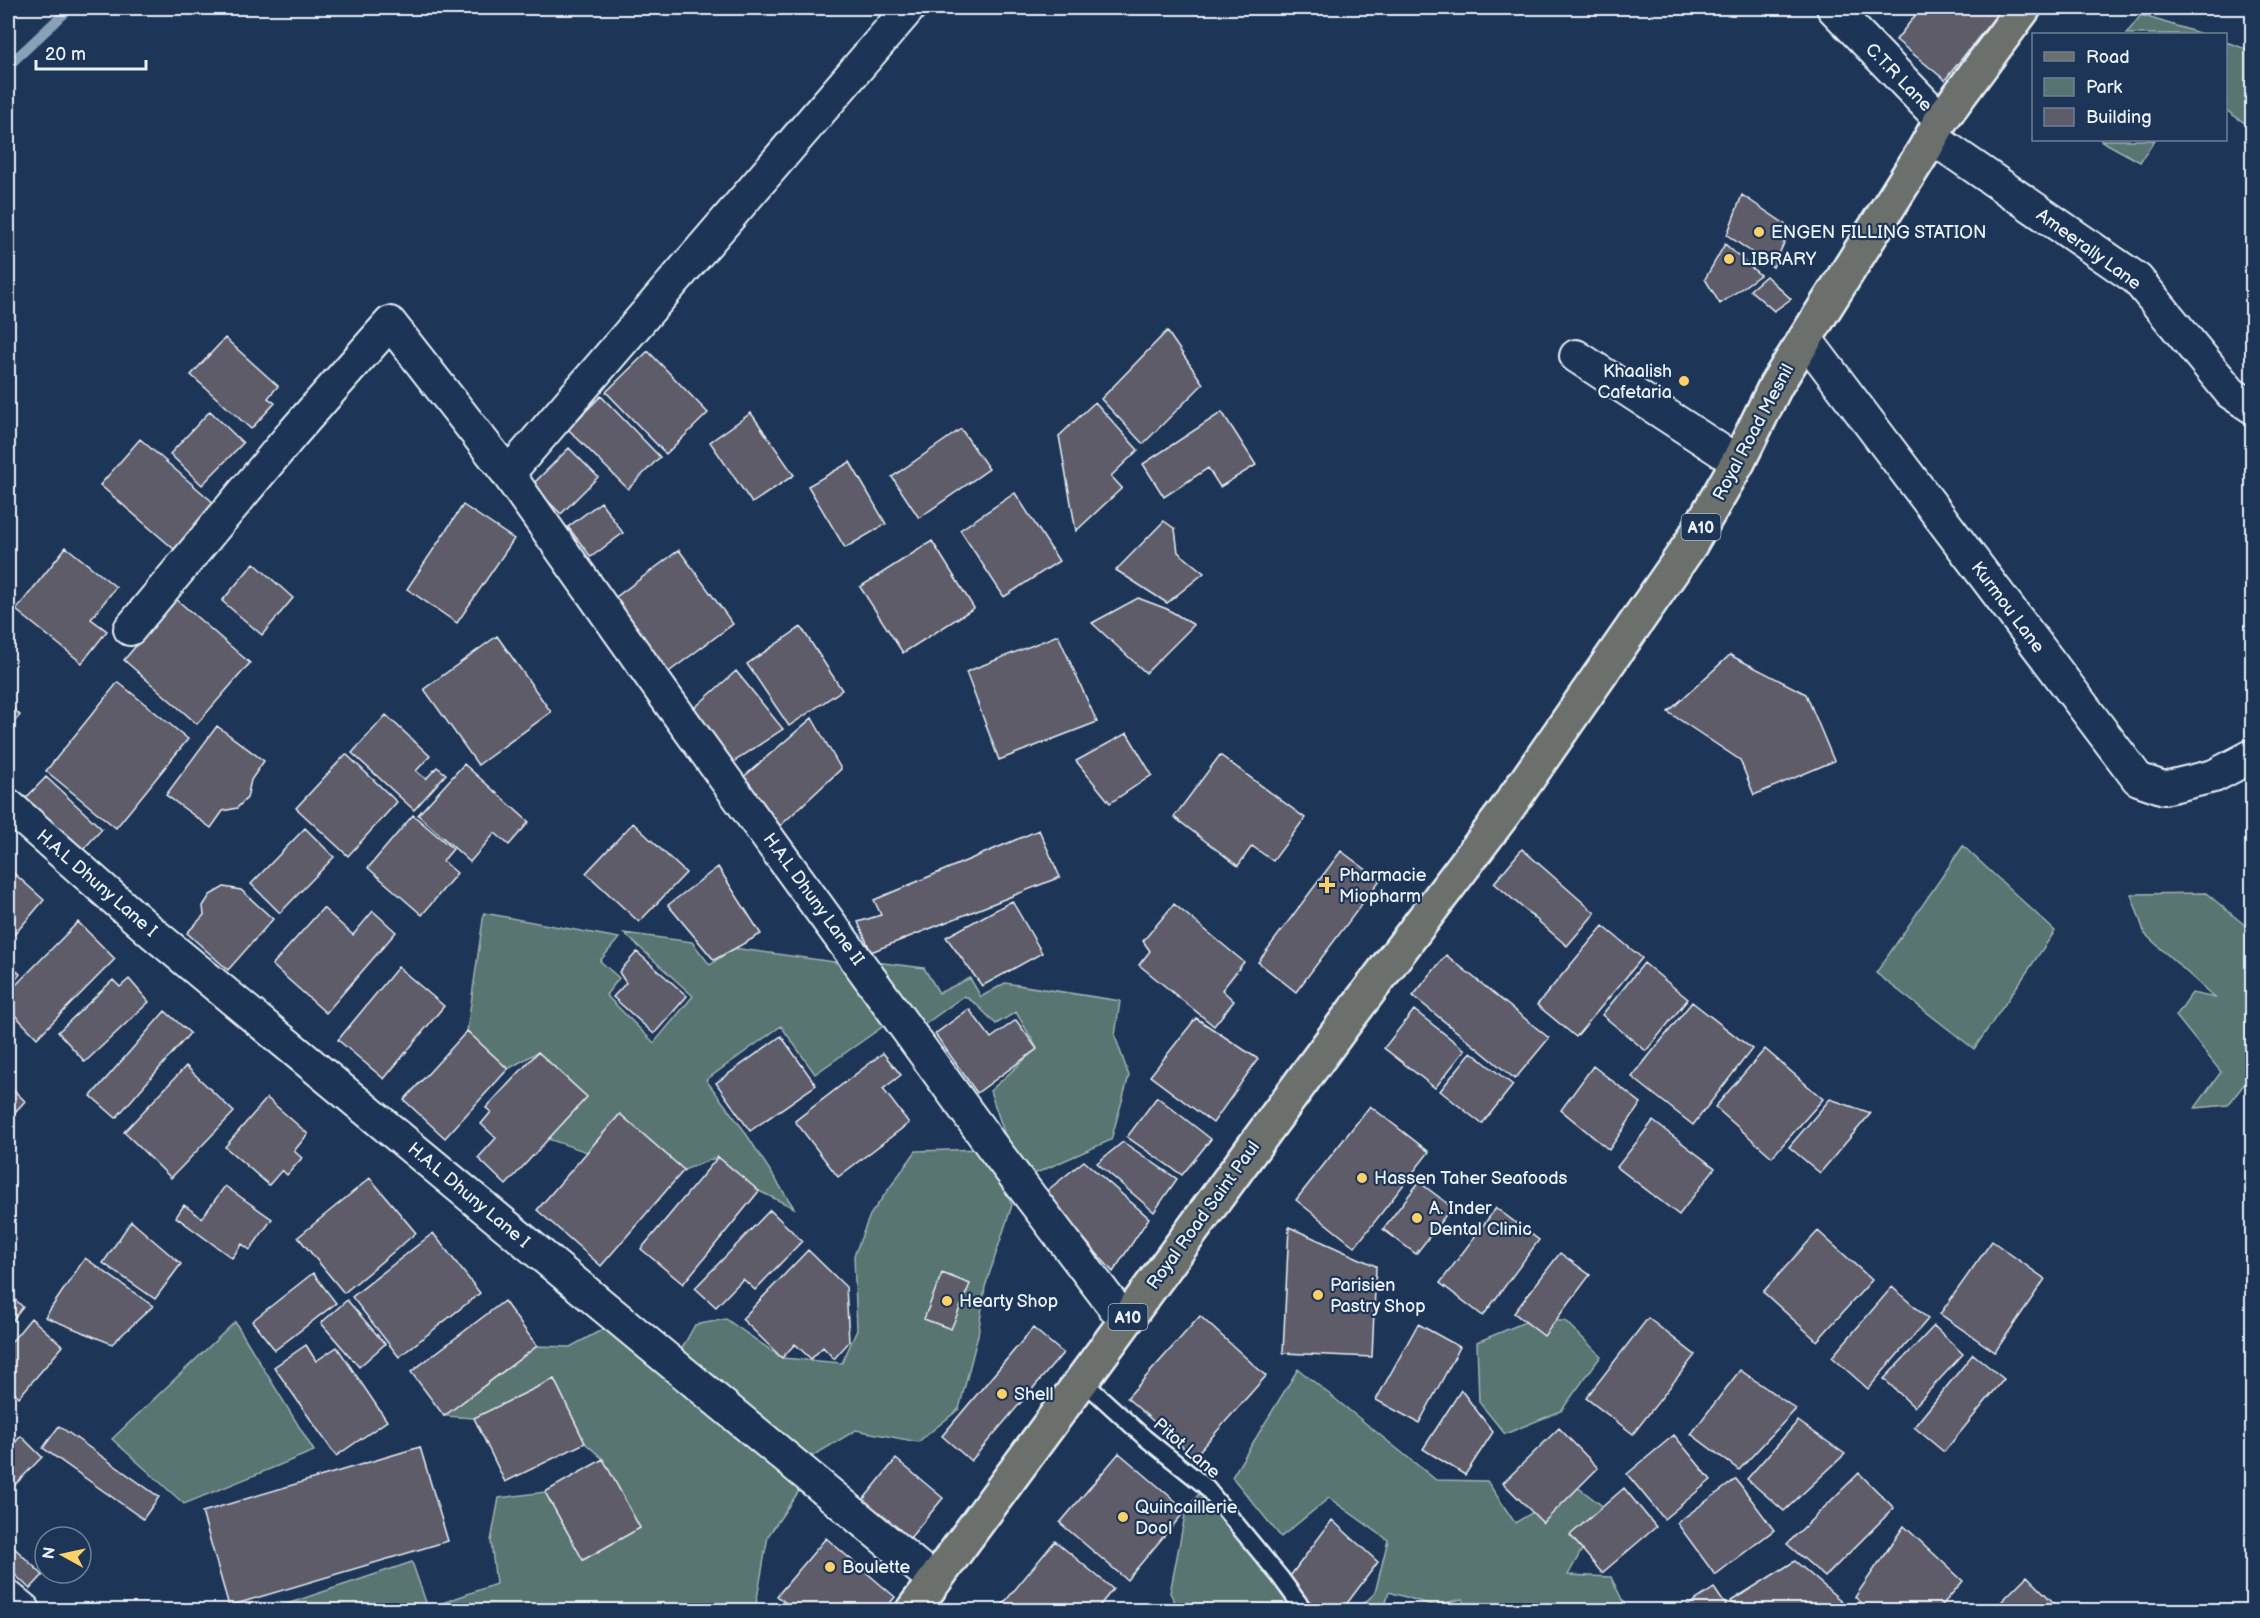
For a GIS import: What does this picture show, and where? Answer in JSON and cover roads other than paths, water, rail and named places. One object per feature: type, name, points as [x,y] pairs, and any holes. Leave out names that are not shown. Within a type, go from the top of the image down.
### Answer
[{"type":"main road","name":"Royal Road Mesnil","points":[[1344,1024],[1504,813],[1695,537],[1738,462],[1776,385],[1805,338],[1936,129],[2024,8]]},
{"type":"main road","name":"Royal Road Saint Paul","points":[[913,1611],[1344,1024]]},
{"type":"street","points":[[508,474],[909,8]]},
{"type":"street","name":"C.T.R Lane","points":[[1833,8],[1936,129]]},
{"type":"street","name":"Ameerally Lane","points":[[1936,129],[2137,279],[2231,393],[2253,407]]},
{"type":"street","name":"H.A.L Dhuny Lane II","points":[[130,629],[293,433],[390,323],[508,474],[667,699],[985,1136],[1125,1321]]},
{"type":"street","name":"Kurmou Lane","points":[[1805,338],[2138,779],[2164,788],[2214,776],[2253,756]]},
{"type":"street","points":[[1576,356],[1738,462]]},
{"type":"street","name":"H.A.L Dhuny Lane I","points":[[8,805],[154,934],[935,1581]]},
{"type":"street","points":[[8,1597],[24,1611]]},
{"type":"lane","name":"Pitot Lane","points":[[1082,1380],[1143,1437],[1205,1486],[1304,1611]]},
{"type":"waterway","points":[[8,66],[70,8]]},
{"type":"place","name":"ENGEN FILLING STATION","points":[[1759,232]]},
{"type":"place","name":"LIBRARY","points":[[1729,259]]},
{"type":"place","name":"Khaalish Cafetaria","points":[[1684,381]]},
{"type":"place","name":"Pharmacie Miopharm","points":[[1327,885]]},
{"type":"place","name":"Hassen Taher Seafoods","points":[[1362,1178]]},
{"type":"place","name":"A. Inder Dental Clinic","points":[[1417,1218]]},
{"type":"place","name":"Parisien Pastry Shop","points":[[1318,1295]]},
{"type":"place","name":"Hearty Shop","points":[[947,1301]]},
{"type":"place","name":"Shell","points":[[1002,1394]]},
{"type":"place","name":"Quincaillerie Dool","points":[[1123,1517]]},
{"type":"place","name":"Boulette","points":[[830,1567]]}]
